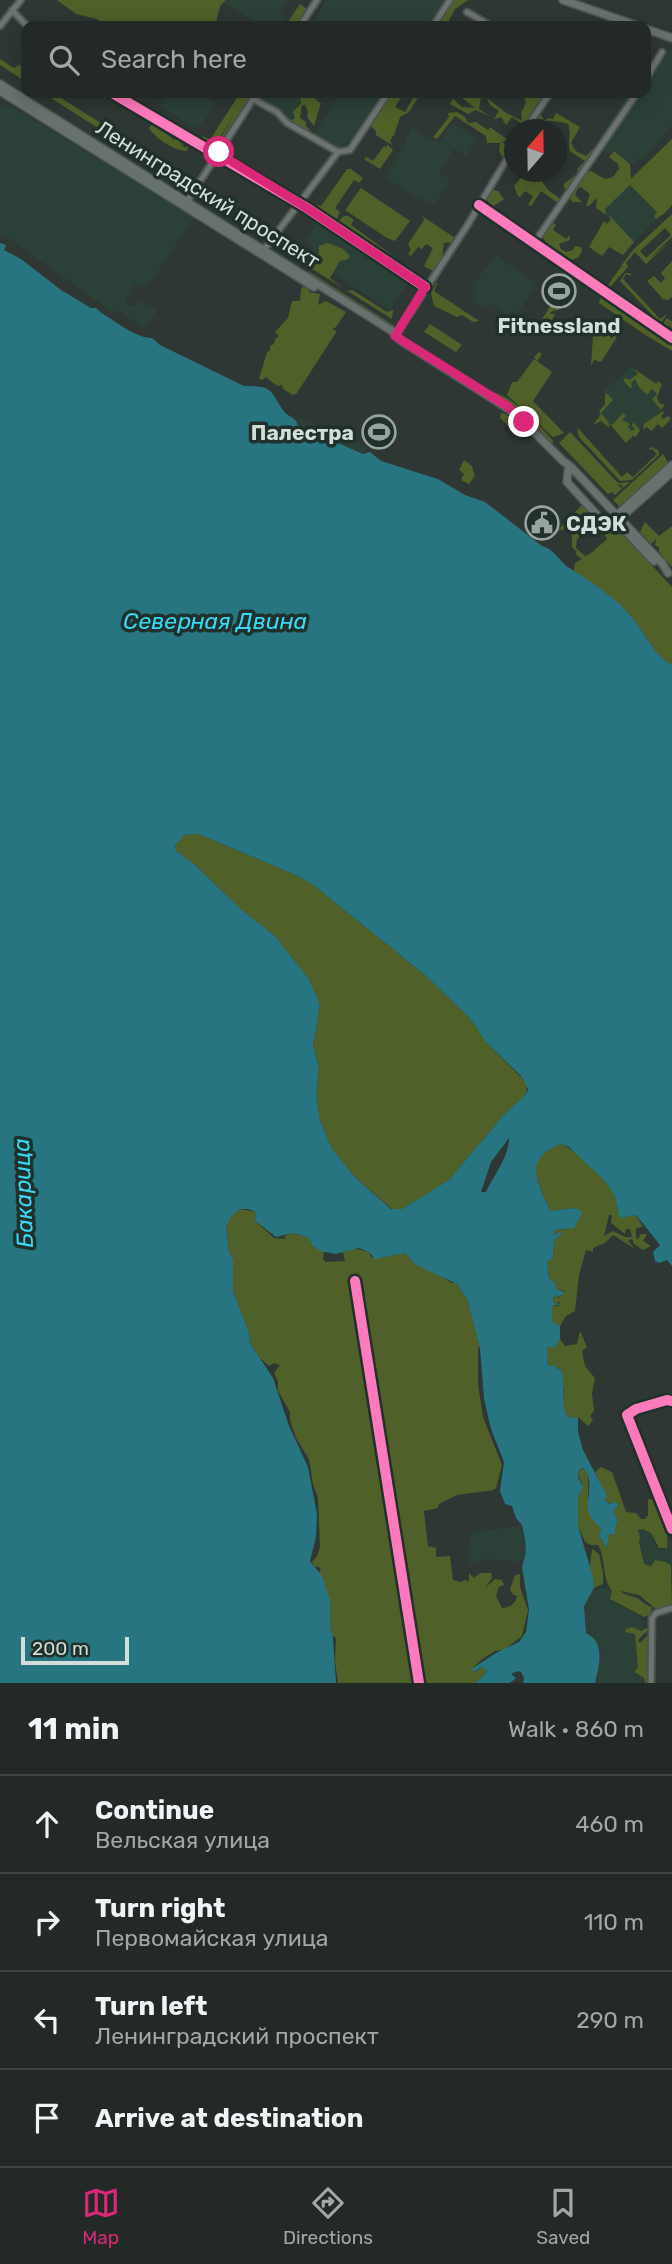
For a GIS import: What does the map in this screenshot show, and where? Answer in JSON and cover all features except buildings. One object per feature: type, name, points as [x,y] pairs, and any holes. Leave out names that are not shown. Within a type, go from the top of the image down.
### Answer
[{"type":"main road","points":[[563,0],[624,21]]},
{"type":"main road","points":[[651,31],[672,38]]},
{"type":"main road","name":"Ленинградский проспект","points":[[0,84],[21,97]]},
{"type":"main road","name":"Ленинградский проспект","points":[[0,91],[186,203]]},
{"type":"main road","name":"Ленинградский проспект","points":[[22,98],[389,334],[507,406],[571,467],[670,575]]},
{"type":"main road","name":"Ленинградский проспект","points":[[563,461],[568,471],[618,519]]},
{"type":"main road","points":[[568,471],[567,482],[606,525],[612,527],[672,465]]},
{"type":"main road","points":[[618,519],[672,472]]},
{"type":"street","points":[[0,26],[21,0]]},
{"type":"street","points":[[303,21],[317,0]]},
{"type":"street","points":[[436,21],[450,0]]},
{"type":"street","points":[[12,10],[22,21]]},
{"type":"street","points":[[467,12],[482,21]]},
{"type":"street","points":[[651,71],[662,52]]},
{"type":"street","points":[[121,98],[218,153],[425,287]]},
{"type":"street","points":[[186,203],[254,98]]},
{"type":"street","points":[[258,98],[287,123],[338,152],[350,150],[385,98]]},
{"type":"street","points":[[532,119],[547,98]]},
{"type":"street","points":[[535,242],[634,98]]},
{"type":"street","points":[[262,251],[338,152]]},
{"type":"street","points":[[395,336],[504,164]]},
{"type":"street","points":[[479,205],[672,338]]},
{"type":"street","points":[[355,1282],[419,1683]]},
{"type":"street","points":[[672,1401],[635,1409],[627,1415],[672,1529]]},
{"type":"street","points":[[651,1683],[652,1618],[656,1613],[672,1608]]},
{"type":"shaded area","points":[[226,0],[288,0],[279,14],[288,18],[286,21],[254,21],[224,3]]},
{"type":"shaded area","points":[[327,0],[451,0],[439,21],[313,21]]},
{"type":"shaded area","points":[[672,51],[672,124],[644,159],[638,159],[633,165],[616,152],[607,152],[597,147],[600,137],[626,98],[651,98],[651,74],[664,52]]},
{"type":"shaded area","points":[[166,98],[207,98],[215,103],[199,128],[160,106]]},
{"type":"shaded area","points":[[300,98],[301,102],[293,112],[295,119],[289,122],[259,100]]},
{"type":"shaded area","points":[[337,98],[384,98],[356,142],[346,141],[336,152],[313,138]]},
{"type":"shaded area","points":[[0,104],[16,109],[194,217],[151,281],[143,287],[136,283],[125,303],[134,307],[142,301],[157,310],[145,329],[118,310],[114,313],[0,235]]},
{"type":"shaded area","points":[[452,123],[478,138],[466,156],[454,149],[439,173],[451,181],[434,204],[417,198],[385,178],[412,129],[439,143]]},
{"type":"shaded area","points":[[672,138],[671,205],[631,245],[600,207]]},
{"type":"shaded area","points":[[320,219],[409,281],[390,310],[329,271],[342,248],[325,243],[319,254],[308,256],[314,247],[305,240]]},
{"type":"shaded area","points":[[496,255],[537,284],[517,314],[513,311],[508,315],[489,303],[484,308],[471,300],[477,292],[474,289],[476,281]]},
{"type":"shaded area","points":[[631,366],[656,394],[652,399],[662,411],[627,441],[599,411],[606,404],[606,396],[602,393]]},
{"type":"shaded area","points":[[298,417],[366,447],[363,453],[301,426]]},
{"type":"shaded area","points":[[522,1525],[526,1552],[523,1562],[485,1559],[470,1564],[467,1545],[470,1544],[470,1533]]},
{"type":"shaded area","points":[[642,1528],[651,1533],[656,1546],[662,1550],[667,1548],[668,1541],[672,1540],[672,1568],[655,1560],[651,1562],[651,1566],[644,1564],[638,1532]]},
{"type":"shaded area","points":[[608,1587],[612,1593],[610,1599],[640,1616],[645,1628],[641,1631],[632,1627],[626,1629],[635,1634],[638,1668],[634,1671],[636,1675],[644,1678],[645,1683],[595,1683],[601,1653],[591,1635],[586,1632],[584,1605],[593,1590]]},
{"type":"green space","points":[[57,0],[226,0],[220,6],[216,21],[100,21],[76,14]]},
{"type":"green space","points":[[451,0],[468,0],[455,9],[449,21],[439,21]]},
{"type":"green space","points":[[300,4],[308,10],[300,21],[288,21]]},
{"type":"green space","points":[[0,59],[14,68],[19,65],[21,79],[0,65]]},
{"type":"green space","points":[[51,98],[61,98],[174,169],[177,175],[175,177]]},
{"type":"green space","points":[[237,98],[249,98],[219,143],[220,146],[214,149],[236,112],[213,148],[202,141],[203,136],[210,140]]},
{"type":"green space","points":[[300,98],[315,98],[321,103],[314,126],[307,117],[305,105],[302,105],[300,118],[310,130],[307,133],[289,122],[295,118],[293,112],[301,103]]},
{"type":"green space","points":[[385,98],[401,98],[395,107],[405,112],[413,98],[418,98],[409,112],[400,117],[390,140],[392,145],[376,135],[376,131],[369,124]]},
{"type":"green space","points":[[462,98],[481,98],[479,109],[492,117],[476,110],[468,114],[450,104],[453,99],[462,107],[475,108]]},
{"type":"green space","points":[[487,98],[518,119],[512,117],[504,119],[504,122],[501,117],[494,119],[499,111],[490,105]]},
{"type":"green space","points":[[524,98],[542,98],[529,119],[522,119],[521,113],[526,103]]},
{"type":"green space","points":[[457,112],[465,117],[468,123],[476,122],[488,130],[490,127],[504,137],[503,158],[499,151],[500,143],[487,143],[486,136],[455,116],[437,139],[433,137],[449,117],[448,113]]},
{"type":"green space","points":[[556,113],[566,119],[553,119]]},
{"type":"green space","points":[[567,119],[580,127],[571,143],[576,151],[586,156],[601,141],[587,162],[585,173],[591,171],[605,179],[613,177],[619,169],[618,164],[609,157],[614,151],[630,164],[631,179],[672,139],[672,205],[656,219],[654,216],[657,212],[630,185],[605,209],[606,215],[596,208],[597,198],[586,206],[590,194],[581,187],[575,195],[582,202],[573,202],[569,198],[570,189],[564,188],[564,184],[577,174],[578,168],[585,161],[570,151]]},
{"type":"green space","points":[[154,121],[174,140],[177,138],[185,143],[179,143],[185,148],[188,145],[187,151],[172,147],[156,136],[149,128]]},
{"type":"green space","points":[[387,144],[393,150],[380,169],[364,159],[366,157],[373,161]]},
{"type":"green space","points":[[347,169],[363,178],[359,183],[354,180],[335,208],[340,212],[333,221],[311,207],[314,204],[321,206]]},
{"type":"green space","points":[[517,182],[542,182],[549,191],[561,199],[558,203],[541,191],[531,206],[528,205],[533,196],[525,191],[518,196],[514,186]]},
{"type":"green space","points":[[361,188],[410,221],[395,241],[345,210]]},
{"type":"green space","points":[[489,191],[498,191],[504,199],[492,207],[486,199]]},
{"type":"green space","points":[[672,214],[672,237],[649,259],[672,240],[646,264],[635,252],[626,263],[628,267],[610,287],[608,285],[633,250]],"holes":[[[665,228],[671,235],[646,258],[640,251]]]},
{"type":"green space","points":[[344,216],[354,220],[351,225],[396,258],[338,221]]},
{"type":"green space","points":[[422,216],[455,238],[452,242],[444,243],[442,257],[433,271],[424,266],[433,248],[426,244],[422,249],[418,247],[411,256],[408,254],[411,250],[408,244],[424,220]]},
{"type":"green space","points":[[610,216],[634,242],[623,255],[609,247],[602,256],[589,247],[604,221],[607,224],[611,220]]},
{"type":"green space","points":[[490,217],[560,264],[558,268],[498,225],[488,220],[485,222]]},
{"type":"green space","points":[[552,222],[556,225],[553,230],[566,239],[570,235],[570,240],[559,244],[561,249],[566,252],[573,250],[575,246],[581,247],[578,258],[570,260],[546,244],[543,235]]},
{"type":"green space","points":[[288,243],[295,251],[305,255],[319,254],[319,246],[327,243],[342,248],[350,256],[347,260],[340,261],[330,278],[344,289],[279,248],[280,245]]},
{"type":"green space","points":[[672,261],[672,297],[668,300],[663,299],[647,281],[654,276],[661,283],[665,278],[661,273]]},
{"type":"green space","points":[[308,271],[395,326],[307,273]]},
{"type":"green space","points":[[625,273],[632,276],[626,274],[623,279],[660,319],[667,314],[661,323],[667,318],[672,322],[672,329],[668,321],[672,335],[611,295],[612,290],[654,317],[620,281]]},
{"type":"green space","points":[[436,283],[443,286],[437,284],[434,291],[479,321],[473,322],[462,315],[457,317],[434,306],[431,293]]},
{"type":"green space","points":[[304,286],[310,288],[309,292],[320,294],[318,305],[326,301],[346,312],[332,329],[337,331],[297,393],[293,395],[283,389],[282,385],[277,386],[266,377],[259,379],[267,352],[279,336],[275,332],[288,318],[292,301],[300,301],[301,289]]},
{"type":"green space","points":[[354,291],[387,312],[393,310],[392,319],[348,292]]},
{"type":"green space","points":[[605,295],[672,341],[672,351],[599,303],[600,298]]},
{"type":"green space","points":[[556,297],[560,299],[556,305],[559,310],[552,311],[550,314],[555,314],[550,324],[544,325],[549,315],[538,331],[537,327]]},
{"type":"green space","points":[[430,324],[462,345],[456,352],[424,332]]},
{"type":"green space","points":[[591,324],[613,332],[610,337],[612,339],[614,333],[617,337],[601,362],[594,360],[591,366]]},
{"type":"green space","points":[[539,352],[542,354],[537,361],[534,357]]},
{"type":"green space","points":[[534,359],[552,372],[533,401],[564,433],[553,437],[507,395],[512,382],[517,382]]},
{"type":"green space","points":[[633,368],[656,384],[658,381],[662,384],[657,397],[659,403],[665,405],[661,410],[652,399],[657,394],[652,389],[647,395],[635,379],[630,388],[623,380],[629,380],[638,374]]},
{"type":"green space","points":[[489,391],[516,404],[554,442],[550,443],[514,407]]},
{"type":"green space","points":[[607,393],[613,400],[601,413],[612,425],[623,413],[626,416],[622,420],[630,424],[628,427],[632,431],[635,429],[633,422],[640,430],[636,437],[633,436],[626,443],[605,418],[610,426],[601,421],[593,425],[601,414],[599,411],[605,404]]},
{"type":"green space","points":[[663,411],[663,419],[668,416],[671,419],[662,428],[658,424],[651,431],[647,427],[643,430],[644,424]]},
{"type":"green space","points":[[501,413],[506,414],[525,431],[519,436],[500,418]]},
{"type":"green space","points":[[577,427],[622,477],[627,472],[633,477],[657,454],[652,449],[648,450],[651,447],[658,450],[659,455],[632,480],[620,481],[579,437]]},
{"type":"green space","points":[[570,432],[618,483],[630,482],[623,488],[618,485],[622,489],[615,495],[612,492],[608,494],[559,443]]},
{"type":"green space","points":[[663,454],[669,464],[624,506],[619,506],[613,500]]},
{"type":"green space","points":[[464,460],[472,466],[475,476],[469,484],[461,480],[464,474],[459,470]]},
{"type":"green space","points":[[582,505],[598,520],[588,524],[582,516],[571,526],[577,533],[584,526],[590,527],[577,539],[576,548],[585,556],[607,539],[602,531],[605,528],[616,535],[620,531],[672,587],[672,665],[655,650],[621,606],[574,571],[575,563],[582,559],[575,554],[577,552],[572,547],[572,535],[566,529],[557,531]]},
{"type":"green space","points":[[645,522],[659,536],[672,526],[672,567],[659,552],[659,547],[655,546],[656,539],[651,544],[640,532]]},
{"type":"green space","points":[[199,834],[298,876],[316,887],[425,975],[469,1017],[486,1042],[521,1077],[527,1093],[502,1117],[449,1180],[402,1209],[392,1209],[355,1177],[332,1149],[320,1120],[316,1095],[319,1068],[313,1045],[320,1005],[309,979],[275,936],[176,851],[175,845],[185,835]]},
{"type":"green space","points":[[561,1144],[592,1167],[612,1189],[622,1218],[636,1215],[643,1227],[636,1228],[636,1238],[647,1234],[643,1241],[651,1246],[643,1250],[634,1244],[632,1239],[628,1241],[634,1248],[613,1235],[605,1243],[593,1248],[593,1252],[586,1250],[579,1275],[575,1311],[566,1316],[560,1326],[552,1321],[552,1306],[558,1306],[560,1302],[554,1303],[554,1297],[556,1295],[559,1298],[565,1291],[556,1289],[555,1283],[549,1278],[547,1262],[553,1258],[554,1241],[562,1234],[560,1232],[554,1235],[555,1230],[572,1226],[581,1212],[575,1208],[550,1211],[536,1173],[540,1157]],"holes":[[[609,1215],[612,1215],[611,1223],[625,1234],[626,1229],[630,1229],[632,1237],[625,1237],[613,1231],[604,1236]]]},
{"type":"green space","points":[[240,1209],[256,1212],[255,1221],[274,1238],[286,1239],[284,1236],[292,1233],[308,1237],[314,1247],[324,1251],[323,1259],[326,1262],[345,1261],[343,1252],[353,1249],[369,1252],[371,1257],[379,1258],[405,1253],[412,1261],[436,1272],[451,1283],[456,1283],[467,1299],[480,1348],[478,1347],[478,1384],[483,1417],[502,1465],[494,1490],[457,1495],[439,1504],[438,1508],[424,1511],[428,1546],[436,1548],[436,1557],[450,1556],[453,1580],[469,1582],[469,1573],[474,1578],[480,1573],[491,1573],[492,1578],[485,1588],[495,1579],[502,1580],[504,1585],[499,1587],[496,1596],[502,1608],[515,1601],[517,1596],[512,1594],[510,1589],[515,1575],[520,1574],[520,1587],[528,1610],[522,1636],[504,1650],[495,1651],[481,1660],[473,1668],[473,1672],[483,1667],[487,1670],[475,1683],[338,1683],[336,1638],[331,1635],[327,1596],[319,1572],[321,1568],[314,1566],[312,1562],[320,1547],[318,1498],[309,1459],[296,1438],[290,1412],[278,1391],[278,1381],[274,1373],[280,1365],[274,1363],[269,1366],[250,1343],[249,1332],[233,1291],[233,1259],[229,1252],[226,1228],[230,1218]]},
{"type":"green space","points":[[580,1331],[587,1347],[582,1351],[585,1366],[595,1378],[592,1393],[594,1411],[590,1416],[593,1420],[588,1426],[579,1418],[568,1417],[562,1407],[562,1370],[556,1368],[557,1365],[549,1366],[546,1349],[549,1345],[555,1347],[560,1339],[565,1346],[577,1344]]},
{"type":"green space","points":[[601,1467],[612,1472],[626,1512],[636,1513],[641,1519],[645,1519],[648,1515],[648,1499],[655,1500],[666,1528],[667,1548],[659,1548],[651,1533],[643,1529],[638,1530],[639,1541],[644,1564],[651,1566],[655,1560],[671,1566],[672,1607],[657,1610],[639,1595],[621,1591],[652,1607],[650,1615],[644,1617],[610,1599],[612,1591],[598,1545],[585,1542],[578,1526],[578,1496],[582,1485],[578,1474],[581,1468],[587,1471],[589,1507],[601,1528],[599,1536],[607,1548],[609,1534],[616,1534],[618,1520],[613,1512],[619,1504],[606,1501],[595,1472]]},
{"type":"green space","points":[[592,1549],[599,1554],[603,1573],[603,1584],[594,1588],[590,1569]]},
{"type":"green space","points":[[632,1627],[641,1631],[649,1629],[638,1640],[640,1643],[647,1636],[649,1639],[647,1683],[634,1672],[638,1668],[635,1634],[625,1632]]},
{"type":"water","points":[[0,243],[6,245],[4,250],[21,259],[61,290],[91,308],[96,308],[132,332],[152,338],[160,345],[244,386],[269,390],[298,425],[363,454],[370,452],[381,461],[438,479],[465,495],[485,502],[613,598],[634,620],[660,656],[672,665],[672,1266],[667,1260],[659,1263],[655,1261],[653,1252],[660,1245],[636,1215],[622,1218],[619,1216],[615,1196],[604,1180],[569,1147],[561,1144],[541,1157],[536,1173],[550,1211],[575,1208],[582,1214],[574,1228],[555,1230],[554,1235],[560,1232],[562,1234],[554,1241],[553,1258],[547,1262],[549,1278],[555,1283],[556,1289],[565,1292],[553,1298],[554,1303],[561,1304],[552,1306],[552,1321],[560,1326],[560,1339],[555,1347],[547,1347],[548,1364],[552,1367],[557,1364],[556,1368],[562,1370],[563,1404],[568,1417],[578,1418],[578,1432],[583,1450],[607,1496],[605,1500],[610,1504],[619,1504],[613,1512],[618,1520],[616,1534],[609,1534],[607,1548],[599,1536],[601,1528],[588,1511],[589,1478],[583,1468],[579,1470],[578,1477],[583,1488],[578,1496],[578,1526],[594,1588],[584,1606],[586,1633],[596,1642],[600,1655],[595,1683],[523,1683],[524,1678],[518,1671],[511,1674],[516,1678],[510,1683],[475,1683],[487,1670],[482,1667],[473,1672],[473,1668],[519,1642],[526,1632],[529,1610],[522,1567],[526,1552],[522,1525],[512,1506],[505,1504],[500,1491],[504,1462],[491,1429],[484,1399],[480,1348],[467,1299],[457,1284],[416,1265],[405,1253],[375,1259],[369,1252],[359,1248],[336,1254],[321,1251],[313,1246],[308,1237],[293,1233],[276,1237],[255,1221],[256,1212],[240,1209],[231,1217],[226,1228],[229,1252],[233,1259],[233,1291],[249,1332],[250,1343],[273,1378],[289,1426],[308,1467],[317,1514],[316,1537],[310,1561],[322,1576],[330,1599],[336,1683],[0,1683]],"holes":[[[199,834],[298,876],[316,887],[425,975],[469,1017],[486,1042],[521,1076],[528,1089],[527,1093],[502,1117],[449,1180],[402,1209],[391,1209],[355,1177],[332,1149],[320,1120],[316,1095],[319,1068],[313,1045],[320,1005],[309,979],[275,936],[176,851],[175,845],[185,835]],[[509,1138],[507,1152],[500,1166],[486,1192],[481,1192],[491,1162]]]},
{"type":"cycle path","points":[[120,98],[307,208],[425,287]]},
{"type":"cycle path","points":[[479,205],[672,338]]},
{"type":"cycle path","points":[[355,1281],[419,1683]]},
{"type":"cycle path","points":[[672,1401],[636,1409],[627,1415],[672,1529]]},
{"type":"place","name":"Fitnessland","points":[[559,291]]},
{"type":"place","name":"Палестра","points":[[379,432]]},
{"type":"place","name":"СДЭК","points":[[542,523]]},
{"type":"route","points":[[219,152],[425,287],[395,336],[507,406],[524,422]]},
{"type":"water label","name":"Северная Двина","points":[[215,621]]},
{"type":"water label","name":"Бакарица","points":[[23,1193]]}]
